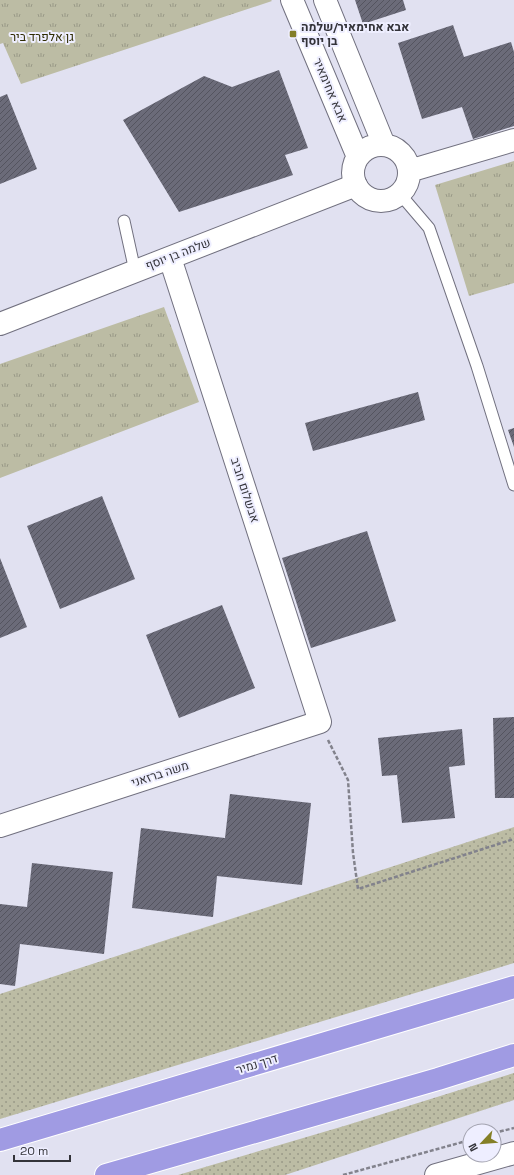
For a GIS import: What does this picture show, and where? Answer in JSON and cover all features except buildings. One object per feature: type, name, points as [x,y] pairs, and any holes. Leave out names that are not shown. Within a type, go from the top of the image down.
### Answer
[{"type":"highway","name":"דרך נמיר","points":[[0,1140],[514,987]]},
{"type":"highway","points":[[106,1175],[438,1079],[514,1055]]},
{"type":"street","name":"אבא אחימאיר","points":[[292,0],[358,157]]},
{"type":"street","points":[[325,0],[384,145]]},
{"type":"street","points":[[409,170],[514,140]]},
{"type":"street","points":[[384,145],[401,153],[407,161],[409,179],[400,194],[393,199],[376,201],[368,198],[356,185],[353,176],[354,166],[358,157],[363,152],[369,148],[384,145]]},
{"type":"street","name":"שלמה בן יוסף","points":[[0,324],[356,185]]},
{"type":"street","name":"אבשלום חביב","points":[[170,258],[320,722]]},
{"type":"street","name":"משה ברזאני","points":[[0,826],[320,722]]},
{"type":"street","points":[[436,1175],[514,1153]]},
{"type":"lane","points":[[400,194],[430,228],[477,366],[514,485]]},
{"type":"lane","points":[[124,221],[135,271]]},
{"type":"path","points":[[320,722],[348,780],[353,853],[358,888],[514,839]]},
{"type":"path","points":[[502,1131],[514,1128]]},
{"type":"path","points":[[342,1175],[462,1142]]},
{"type":"green space","name":"גן אלפרד ביר","points":[[0,0],[272,1],[21,84],[3,43],[0,44]]},
{"type":"green space","points":[[514,161],[514,283],[469,296],[435,185]]},
{"type":"green space","points":[[164,307],[199,402],[0,478],[0,364]]},
{"type":"green space","points":[[514,827],[514,963],[0,1119],[0,994]]},
{"type":"green space","points":[[514,1073],[514,1100],[285,1175],[178,1175],[344,1126]]},
{"type":"place","name":"אבא אחימאיר/שלמה בן יוסף","points":[[293,34]]}]
